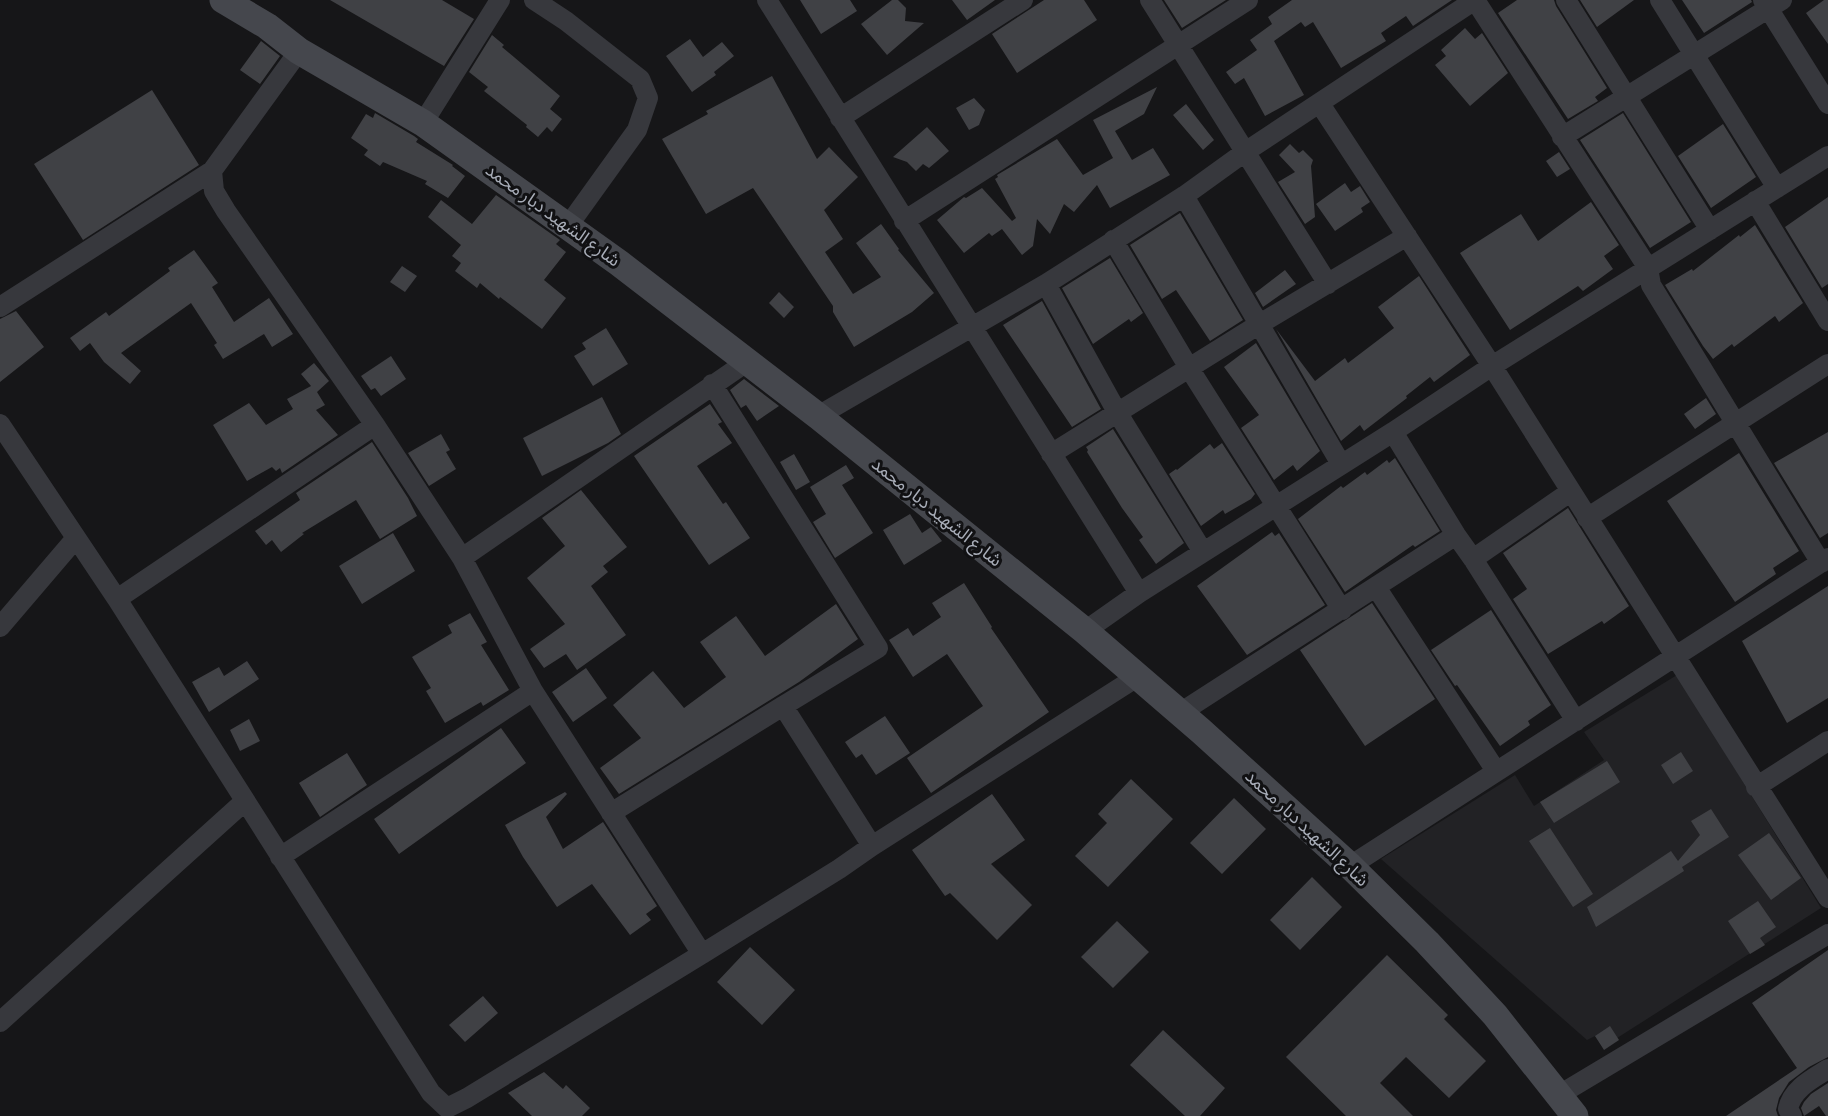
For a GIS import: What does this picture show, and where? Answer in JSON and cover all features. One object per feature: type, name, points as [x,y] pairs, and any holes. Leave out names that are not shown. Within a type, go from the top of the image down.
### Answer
[{"type":"street","name":"شارع الشهيد دبار محمد","points":[[223,0],[267,26],[299,51],[423,123],[619,263],[819,416],[1085,631],[1350,866],[1427,942],[1495,1015],[1575,1116]]},
{"type":"street","points":[[423,123],[500,0]]},
{"type":"street","points":[[534,0],[566,21],[640,79],[648,98],[637,130],[568,226]]},
{"type":"street","points":[[767,0],[1139,593]]},
{"type":"street","points":[[840,118],[1023,0]]},
{"type":"street","points":[[1150,0],[1328,284]]},
{"type":"street","points":[[904,221],[1248,0]]},
{"type":"street","points":[[819,416],[1046,284],[1184,196],[1245,152],[1475,0],[1648,268],[1651,285],[1735,424],[1825,560],[1350,866]]},
{"type":"street","points":[[1566,0],[1710,230]]},
{"type":"street","points":[[1660,0],[1777,188]]},
{"type":"street","points":[[1562,137],[1694,55],[1771,3],[1828,104]]},
{"type":"street","points":[[0,307],[212,171],[299,51]]},
{"type":"street","points":[[1320,104],[1492,366],[1828,898]]},
{"type":"street","points":[[1085,631],[1139,593],[1393,432],[1492,366],[1828,156]]},
{"type":"street","points":[[212,171],[214,191],[226,212],[375,425],[462,558],[533,691],[702,954]]},
{"type":"street","points":[[1184,196],[1341,464]]},
{"type":"street","points":[[1755,201],[1828,321]]},
{"type":"street","points":[[1052,454],[1258,325],[1407,236]]},
{"type":"street","points":[[1113,240],[1275,506],[1342,610]]},
{"type":"street","points":[[1046,284],[1118,412],[1203,552]]},
{"type":"street","points":[[462,558],[712,384],[748,362]]},
{"type":"street","points":[[1587,518],[1828,364]]},
{"type":"street","points":[[611,813],[878,648],[712,384]]},
{"type":"street","points":[[0,424],[117,599],[431,1093],[447,1108],[467,1098],[839,869],[1137,677]]},
{"type":"street","points":[[117,599],[375,425]]},
{"type":"street","points":[[1393,432],[1456,535],[1576,721]]},
{"type":"street","points":[[1473,559],[1570,492]]},
{"type":"street","points":[[1180,713],[1456,535]]},
{"type":"street","points":[[0,627],[76,538]]},
{"type":"street","points":[[1376,587],[1496,771]]},
{"type":"street","points":[[280,857],[533,691]]},
{"type":"street","points":[[783,706],[872,846]]},
{"type":"street","points":[[1756,787],[1828,741]]},
{"type":"street","points":[[2,1015],[245,801]]},
{"type":"street","points":[[1559,1095],[1828,934]]},
{"type":"street","points":[[1792,1116],[1788,1108],[1790,1100],[1803,1086],[1828,1069]]},
{"type":"shaded area","points":[[1677,675],[1821,908],[1603,1047],[1595,1036],[1587,1040],[1381,859],[1515,775],[1534,806],[1604,760],[1584,732]]},
{"type":"building","points":[[330,0],[442,0],[474,19],[444,66]]},
{"type":"building","points":[[800,0],[850,0],[857,11],[821,34]]},
{"type":"building","points":[[892,0],[898,0],[906,8],[905,21],[924,23],[887,55],[861,24]]},
{"type":"building","points":[[952,0],[995,0],[967,20]]},
{"type":"building","points":[[1044,0],[1084,0],[1097,20],[1017,73],[992,34]]},
{"type":"building","points":[[1164,0],[1226,0],[1182,28]]},
{"type":"building","points":[[1292,0],[1452,0],[1413,26],[1406,16],[1381,33],[1386,41],[1341,68],[1313,22],[1305,27],[1301,22],[1274,41],[1304,95],[1265,116],[1244,78],[1235,84],[1226,72],[1257,50],[1250,40],[1272,24],[1268,17]]},
{"type":"building","points":[[1517,0],[1554,0],[1607,88],[1595,97],[1598,101],[1568,119],[1498,13]]},
{"type":"building","points":[[1580,0],[1634,0],[1597,27]]},
{"type":"building","points":[[1682,0],[1751,0],[1752,2],[1704,33]]},
{"type":"building","points":[[1824,0],[1828,0],[1828,44],[1806,13]]},
{"type":"building","points":[[1465,28],[1475,39],[1482,33],[1508,73],[1470,106],[1435,65],[1446,56],[1441,50]]},
{"type":"building","points":[[492,35],[504,45],[502,47],[560,96],[550,109],[562,119],[552,132],[547,127],[538,137],[526,127],[527,125],[484,91],[488,87],[469,72]]},
{"type":"building","points":[[690,39],[703,57],[722,42],[734,56],[714,72],[716,75],[692,92],[666,56]]},
{"type":"building","points":[[261,41],[280,56],[260,84],[240,70]]},
{"type":"building","points":[[772,76],[817,159],[829,147],[858,177],[824,210],[843,239],[825,252],[853,294],[881,277],[856,243],[881,224],[898,250],[934,293],[912,312],[854,347],[833,312],[833,306],[753,188],[706,214],[662,139],[708,114],[706,111]]},
{"type":"building","points":[[1157,87],[1144,114],[1115,131],[1132,160],[1153,148],[1170,175],[1110,208],[1097,185],[1074,212],[1064,204],[1050,234],[1037,219],[1033,246],[1022,255],[1002,229],[992,236],[989,233],[964,253],[937,220],[964,197],[982,188],[1012,221],[1016,218],[995,179],[997,175],[1057,139],[1083,175],[1113,158],[1093,120]]},
{"type":"building","points":[[152,90],[199,165],[83,240],[34,164]]},
{"type":"building","points":[[974,98],[985,110],[979,125],[969,130],[956,108]]},
{"type":"building","points":[[1186,104],[1214,140],[1203,150],[1173,115]]},
{"type":"building","points":[[375,113],[414,136],[418,139],[416,142],[453,165],[465,176],[448,198],[425,184],[427,181],[383,162],[380,166],[364,155],[368,150],[351,138],[366,114],[373,118]]},
{"type":"building","points":[[1623,113],[1691,222],[1650,248],[1580,140]]},
{"type":"building","points":[[1723,124],[1756,177],[1711,208],[1678,156]]},
{"type":"building","points":[[927,127],[949,151],[929,168],[923,164],[916,171],[907,162],[893,157]]},
{"type":"building","points":[[1290,144],[1299,153],[1303,150],[1313,160],[1311,166],[1315,217],[1305,224],[1278,182],[1295,172],[1279,155]]},
{"type":"building","points":[[1559,152],[1570,169],[1557,177],[1546,161]]},
{"type":"building","points":[[1345,183],[1351,192],[1360,186],[1370,202],[1361,208],[1363,212],[1335,231],[1316,204]]},
{"type":"building","points":[[496,195],[560,240],[556,244],[566,252],[544,280],[566,298],[542,329],[480,283],[477,288],[455,271],[461,263],[452,256],[461,245],[428,217],[441,200],[472,224]]},
{"type":"building","points":[[1828,197],[1828,284],[1822,288],[1785,227]]},
{"type":"building","points":[[1591,202],[1619,245],[1604,256],[1613,269],[1583,291],[1578,286],[1510,330],[1460,253],[1521,214],[1538,241]]},
{"type":"building","points":[[1180,213],[1243,320],[1210,341],[1176,290],[1162,299],[1130,245]]},
{"type":"building","points":[[1755,225],[1803,303],[1779,322],[1775,316],[1734,347],[1732,344],[1713,359],[1665,285],[1692,269],[1693,271]]},
{"type":"building","points":[[194,250],[218,283],[212,287],[234,322],[269,298],[293,334],[272,347],[264,334],[223,359],[214,345],[217,343],[191,303],[121,353],[141,371],[130,384],[104,362],[90,343],[80,351],[70,338],[106,312],[109,316],[170,271],[168,268]]},
{"type":"building","points":[[1110,258],[1143,313],[1131,322],[1129,319],[1093,344],[1062,288]]},
{"type":"building","points":[[402,266],[417,276],[405,292],[390,282]]},
{"type":"building","points":[[1285,270],[1296,284],[1263,307],[1255,293]]},
{"type":"building","points":[[1419,276],[1470,355],[1434,382],[1430,377],[1364,431],[1360,425],[1341,441],[1276,329],[1315,381],[1345,358],[1348,363],[1394,328],[1378,307]]},
{"type":"building","points":[[779,292],[794,307],[784,318],[769,303]]},
{"type":"building","points":[[1042,301],[1101,409],[1072,427],[1003,325]]},
{"type":"building","points":[[16,311],[44,347],[0,382],[0,319]]},
{"type":"building","points":[[606,328],[628,364],[593,386],[574,356],[586,349],[582,343]]},
{"type":"building","points":[[1256,343],[1320,451],[1297,471],[1293,465],[1274,480],[1241,428],[1259,415],[1224,367]]},
{"type":"building","points":[[391,356],[406,379],[381,396],[375,388],[371,390],[361,376]]},
{"type":"building","points":[[314,363],[329,381],[317,392],[325,405],[316,410],[338,435],[282,473],[280,468],[276,471],[272,467],[247,481],[213,425],[249,403],[266,425],[293,409],[287,399],[311,386],[301,374]]},
{"type":"building","points":[[744,379],[779,406],[757,421],[746,405],[741,408],[730,390]]},
{"type":"building","points":[[602,397],[621,434],[608,443],[542,476],[523,438]]},
{"type":"building","points":[[1706,398],[1716,414],[1695,429],[1684,414]]},
{"type":"building","points":[[710,404],[722,422],[718,424],[732,443],[697,466],[723,504],[726,502],[750,538],[709,565],[634,456]]},
{"type":"building","points":[[1113,429],[1184,543],[1156,564],[1139,540],[1143,537],[1087,452],[1086,447]]},
{"type":"building","points":[[1828,432],[1828,533],[1820,538],[1774,463]]},
{"type":"building","points":[[441,434],[450,450],[446,452],[456,469],[429,486],[408,453]]},
{"type":"building","points":[[372,442],[417,516],[380,539],[356,500],[302,533],[304,534],[281,552],[272,540],[266,545],[255,531],[300,500],[296,493]]},
{"type":"building","points":[[1222,443],[1255,494],[1251,499],[1225,514],[1223,510],[1201,526],[1169,474],[1210,444],[1214,449]]},
{"type":"building","points":[[1739,453],[1799,551],[1773,568],[1776,574],[1735,602],[1667,501]]},
{"type":"building","points":[[794,454],[810,482],[796,490],[780,462]]},
{"type":"building","points":[[1395,458],[1440,531],[1415,547],[1413,545],[1345,592],[1298,519],[1341,486],[1343,488],[1365,472],[1367,475],[1387,460],[1389,463]]},
{"type":"building","points":[[846,465],[854,478],[842,485],[873,533],[835,558],[813,522],[826,514],[810,487]]},
{"type":"building","points":[[581,490],[627,547],[603,566],[608,572],[591,586],[626,635],[577,670],[566,654],[544,668],[530,649],[565,624],[527,578],[565,546],[542,518]]},
{"type":"building","points":[[1568,508],[1629,606],[1604,624],[1602,621],[1548,654],[1513,599],[1527,589],[1503,553]]},
{"type":"building","points":[[910,514],[922,533],[931,527],[942,541],[904,565],[883,530]]},
{"type":"building","points":[[1272,532],[1275,536],[1279,533],[1325,605],[1247,655],[1197,586]]},
{"type":"building","points":[[393,533],[415,571],[362,604],[339,566]]},
{"type":"building","points":[[964,583],[991,628],[1049,712],[931,793],[907,758],[983,706],[947,654],[913,677],[889,640],[908,628],[913,636],[941,617],[932,603]]},
{"type":"building","points":[[1828,586],[1828,698],[1787,723],[1742,641]]},
{"type":"building","points":[[1372,603],[1435,699],[1365,746],[1300,650]]},
{"type":"building","points":[[836,604],[858,639],[799,682],[619,794],[600,768],[641,738],[613,705],[653,671],[684,708],[726,677],[700,642],[736,616],[765,656]]},
{"type":"building","points":[[1491,610],[1551,705],[1528,721],[1530,725],[1500,746],[1431,650]]},
{"type":"building","points":[[470,613],[487,642],[481,645],[509,690],[483,706],[481,702],[445,723],[426,691],[431,688],[412,657],[452,633],[448,625]]},
{"type":"building","points":[[247,661],[259,679],[209,712],[192,682],[219,667],[224,676]]},
{"type":"building","points":[[586,668],[607,698],[573,722],[552,692]]},
{"type":"building","points":[[885,716],[910,753],[876,775],[862,754],[856,758],[845,742]]},
{"type":"building","points":[[249,719],[260,741],[240,751],[230,730]]},
{"type":"building","points":[[501,728],[526,763],[399,854],[374,819]]},
{"type":"building","points":[[1681,752],[1693,771],[1673,784],[1661,765]]},
{"type":"building","points":[[347,753],[367,785],[320,817],[299,783]]},
{"type":"building","points":[[1607,761],[1620,782],[1554,823],[1540,802]]},
{"type":"building","points":[[1131,779],[1173,819],[1108,887],[1075,856],[1107,823],[1098,814]]},
{"type":"building","points":[[565,792],[567,794],[546,817],[563,849],[603,822],[657,906],[646,914],[651,920],[630,935],[592,884],[557,907],[523,857],[505,825]]},
{"type":"building","points":[[992,794],[1025,840],[991,864],[1032,905],[997,940],[950,893],[945,896],[912,850]]},
{"type":"building","points":[[1234,798],[1266,829],[1222,874],[1190,843]]},
{"type":"building","points":[[1711,809],[1729,837],[1682,867],[1684,871],[1596,927],[1587,907],[1671,851],[1678,861],[1700,835],[1691,821]]},
{"type":"building","points":[[1550,828],[1593,894],[1573,907],[1529,841]]},
{"type":"building","points":[[1769,833],[1801,878],[1771,900],[1738,855]]},
{"type":"building","points":[[1312,877],[1342,907],[1300,950],[1270,920]]},
{"type":"building","points":[[1758,901],[1776,927],[1760,938],[1765,945],[1750,954],[1728,921]]},
{"type":"building","points":[[1117,921],[1149,952],[1113,988],[1081,957]]},
{"type":"building","points":[[750,947],[795,990],[762,1025],[717,982]]},
{"type":"building","points":[[1828,950],[1828,1057],[1809,1067],[1789,1082],[1779,1098],[1776,1110],[1778,1116],[1726,1116],[1797,1068],[1752,1003]]},
{"type":"building","points":[[1387,955],[1448,1015],[1444,1019],[1486,1061],[1449,1098],[1406,1057],[1380,1083],[1413,1116],[1346,1116],[1286,1057]]},
{"type":"building","points":[[483,996],[498,1013],[465,1042],[449,1025]]},
{"type":"building","points":[[1610,1026],[1619,1040],[1604,1050],[1595,1036]]},
{"type":"building","points":[[1163,1030],[1225,1088],[1200,1116],[1185,1116],[1130,1065]]},
{"type":"building","points":[[544,1072],[563,1089],[566,1085],[590,1108],[582,1116],[532,1116],[508,1093]]},
{"type":"building","points":[[1828,1083],[1828,1116],[1819,1106],[1804,1116],[1801,1108],[1804,1102],[1811,1094]]}]
